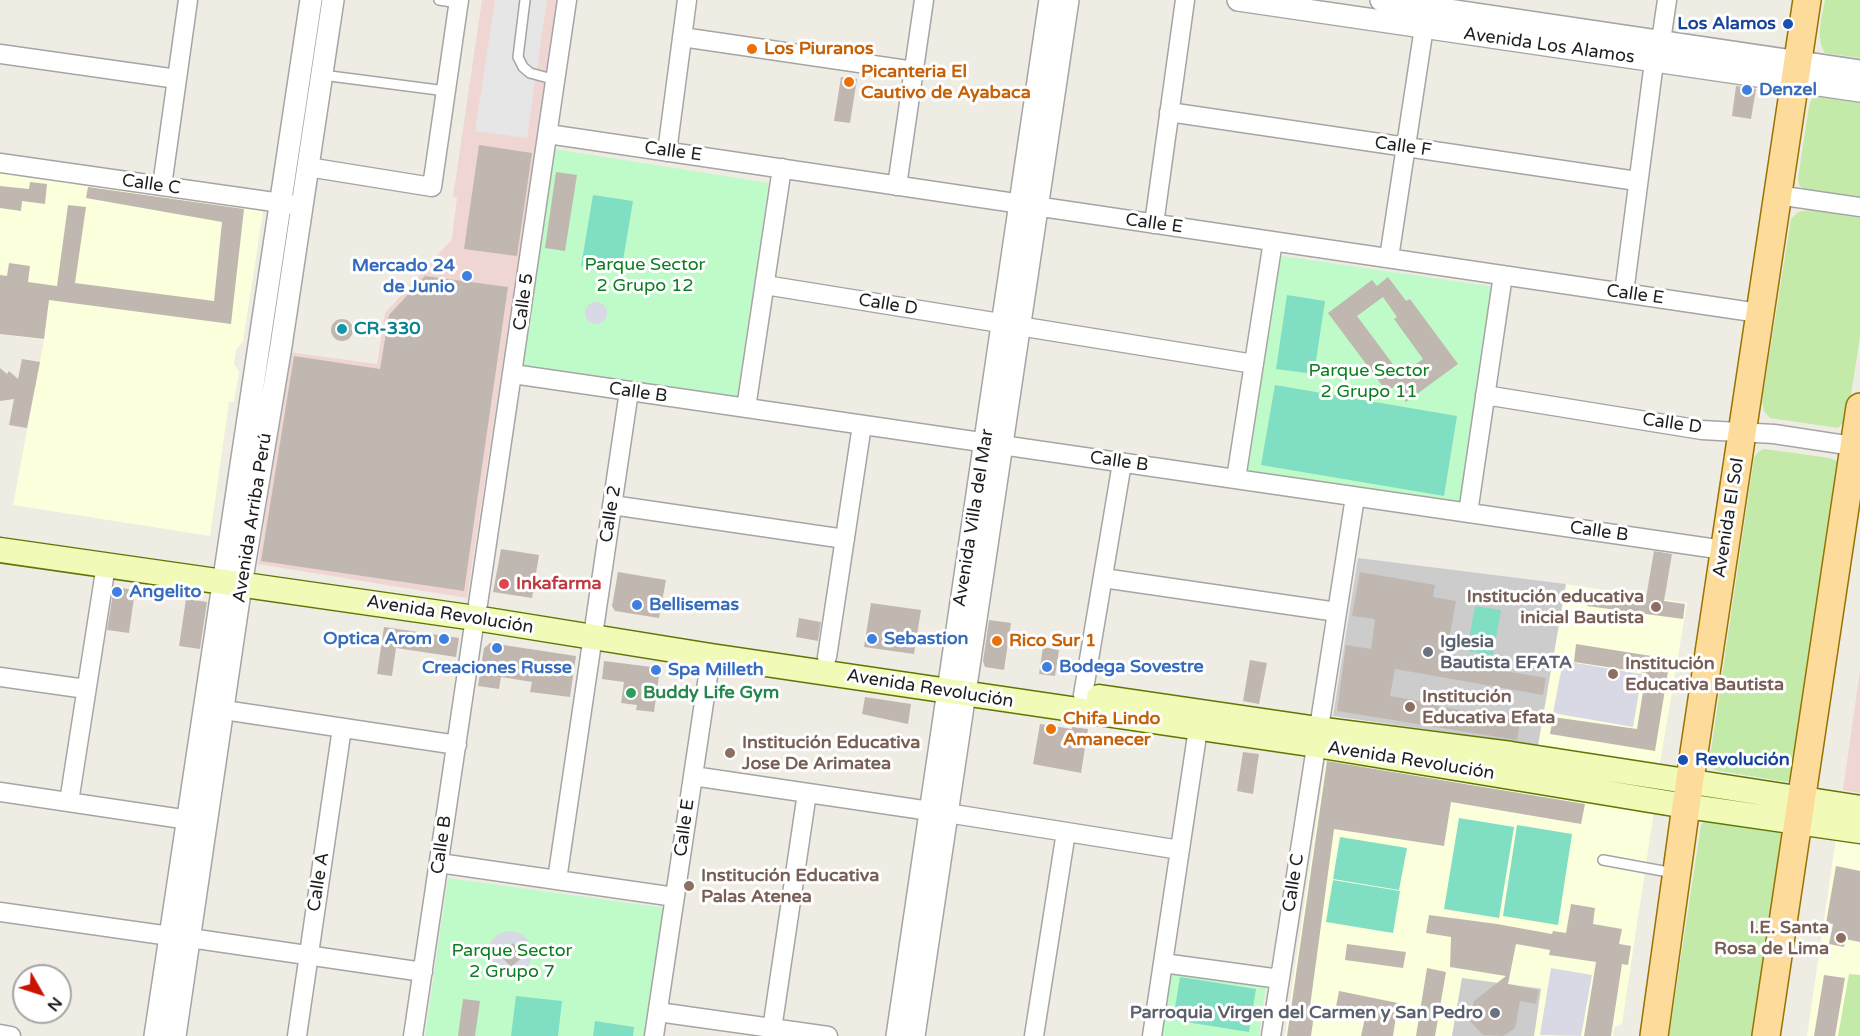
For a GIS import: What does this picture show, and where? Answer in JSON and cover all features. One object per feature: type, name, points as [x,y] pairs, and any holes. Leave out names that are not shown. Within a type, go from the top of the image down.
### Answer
[{"type":"main road","name":"Avenida El Sol","points":[[1654,1036],[1687,794],[1807,0]]},
{"type":"main road","points":[[1766,1036],[1857,447],[1860,406]]},
{"type":"main road","name":"Avenida Revolución","points":[[0,533],[234,576],[594,630],[827,657],[1198,729],[1511,754],[1687,794],[1801,811],[1860,831]]},
{"type":"main road","name":"Avenida Revolución","points":[[0,550],[106,565],[234,576]]},
{"type":"main road","name":"Avenida Revolución","points":[[594,630],[711,656],[957,684],[1083,695],[1317,737]]},
{"type":"main road","name":"Avenida Revolución","points":[[1801,811],[1860,808]]},
{"type":"street","points":[[162,186],[188,0]]},
{"type":"street","name":"Avenida Arriba Perú","points":[[155,1036],[180,937],[224,710],[234,576],[280,202],[311,0]]},
{"type":"street","name":"Avenida Arriba Perú","points":[[175,1036],[189,820],[302,206],[333,0]]},
{"type":"street","name":"Calle 5","points":[[477,611],[567,0]]},
{"type":"street","points":[[667,152],[687,0]]},
{"type":"street","points":[[897,186],[924,0]]},
{"type":"street","name":"Avenida Villa del Mar","points":[[897,1036],[938,812],[994,444],[1028,205],[1050,0]]},
{"type":"street","name":"Avenida Villa del Mar","points":[[1028,205],[1068,0]]},
{"type":"street","points":[[1154,224],[1185,0]]},
{"type":"street","name":"Avenida Los Alamos","points":[[1238,0],[1426,13],[1661,41],[1796,72],[1860,91]]},
{"type":"street","name":"Avenida Los Alamos","points":[[1381,0],[1426,13],[1654,62],[1796,72],[1860,71]]},
{"type":"street","points":[[1661,41],[1667,0]]},
{"type":"street","points":[[308,167],[432,187],[459,2]]},
{"type":"street","points":[[1389,258],[1426,13]]},
{"type":"street","points":[[682,37],[914,71]]},
{"type":"street","points":[[0,54],[177,80]]},
{"type":"street","points":[[1624,293],[1654,62]]},
{"type":"street","name":"Calle F","points":[[1169,112],[1637,181]]},
{"type":"street","name":"Calle E","points":[[548,134],[1759,313]]},
{"type":"street","name":"Calle C","points":[[0,163],[302,206]]},
{"type":"street","points":[[746,408],[782,168]]},
{"type":"street","points":[[1777,195],[1860,207]]},
{"type":"street","points":[[1236,479],[1273,241]]},
{"type":"street","points":[[1468,513],[1503,275]]},
{"type":"street","name":"Calle D","points":[[765,285],[1011,326]]},
{"type":"street","points":[[1011,326],[1254,364]]},
{"type":"street","name":"Calle B","points":[[513,374],[1724,550]]},
{"type":"street","name":"Calle 2","points":[[594,630],[629,391]]},
{"type":"street","name":"Calle D","points":[[1485,394],[1702,430],[1742,431],[1857,447]]},
{"type":"street","points":[[827,657],[862,425]]},
{"type":"street","points":[[1083,695],[1122,463]]},
{"type":"street","points":[[1317,737],[1355,497]]},
{"type":"street","points":[[612,505],[845,539]]},
{"type":"street","points":[[69,802],[106,565]]},
{"type":"street","points":[[1103,578],[1337,612]]},
{"type":"street","name":"Calle B","points":[[413,1036],[477,611]]},
{"type":"street","points":[[557,880],[594,630]]},
{"type":"street","name":"Calle E","points":[[654,1036],[711,656]]},
{"type":"street","points":[[0,677],[86,689]]},
{"type":"street","points":[[224,710],[457,745]]},
{"type":"street","name":"Calle A","points":[[297,1036],[342,728]]},
{"type":"street","points":[[1152,1036],[1198,729]]},
{"type":"street","name":"Calle C","points":[[1271,1036],[1317,737]]},
{"type":"street","points":[[693,776],[1180,850]]},
{"type":"street","points":[[0,792],[189,820]]},
{"type":"street","points":[[772,1032],[807,793]]},
{"type":"street","name":"Avenida Villa del Mar","points":[[914,1036],[938,812]]},
{"type":"street","points":[[1034,1036],[1066,832]]},
{"type":"street","points":[[439,863],[675,897]]},
{"type":"street","points":[[0,912],[423,972]]},
{"type":"street","points":[[1163,963],[1280,980]]},
{"type":"street","points":[[658,1012],[772,1032],[828,1036]]},
{"type":"street","points":[[0,1034],[11,1036]]},
{"type":"lane","points":[[439,0],[459,2]]},
{"type":"lane","points":[[525,0],[518,57],[523,67],[530,73],[556,80]]},
{"type":"lane","points":[[330,76],[446,91]]},
{"type":"lane","points":[[1603,860],[1676,873]]},
{"type":"shaded area","name":"Mercado 24 de Junio","points":[[482,0],[558,0],[467,598],[258,564],[289,352],[377,364],[385,313],[452,239],[457,198],[453,197]]},
{"type":"shaded area","points":[[495,0],[547,0],[527,138],[475,131]]},
{"type":"shaded area","points":[[0,166],[255,202],[263,212],[243,341],[236,350],[234,364],[239,372],[234,402],[229,402],[210,536],[13,505],[44,340],[0,334]]},
{"type":"shaded area","points":[[596,302],[604,305],[607,313],[604,321],[596,324],[588,321],[585,313],[588,305]]},
{"type":"shaded area","points":[[1358,558],[1566,584],[1538,745],[1333,716]]},
{"type":"shaded area","name":"Institución Educativa Bautista","points":[[1566,584],[1687,603],[1660,763],[1538,745]]},
{"type":"shaded area","points":[[1563,661],[1642,674],[1633,727],[1553,713]]},
{"type":"shaded area","points":[[1860,670],[1860,793],[1843,790]]},
{"type":"shaded area","points":[[1326,758],[1654,811],[1622,1024],[1614,1027],[1613,1036],[1534,1036],[1541,988],[1462,978],[1452,1036],[1285,1036]]},
{"type":"shaded area","name":"I.E. Santa Rosa de Lima","points":[[1836,838],[1860,841],[1860,1036],[1807,1036]]},
{"type":"shaded area","points":[[510,931],[525,938],[532,953],[525,968],[510,975],[495,968],[488,953],[495,938]]},
{"type":"shaded area","points":[[1551,968],[1592,975],[1581,1036],[1540,1035]]},
{"type":"shaded area","points":[[1462,978],[1541,989],[1534,1036],[1452,1036]]},
{"type":"green space","points":[[1825,0],[1860,0],[1860,58],[1825,53],[1820,34]]},
{"type":"green space","points":[[1820,92],[1860,98],[1860,199],[1805,190],[1799,185],[1798,178],[1809,106],[1813,96]]},
{"type":"green space","name":"Parque Sector 2 Grupo 12","points":[[554,149],[769,183],[737,397],[523,368]]},
{"type":"green space","points":[[593,195],[633,201],[621,272],[581,266]]},
{"type":"green space","points":[[1809,210],[1860,218],[1860,337],[1848,414],[1838,428],[1770,418],[1764,411],[1762,401],[1791,219],[1798,212]]},
{"type":"green space","name":"Parque Sector 2 Grupo 11","points":[[1275,255],[1495,287],[1462,505],[1245,475]]},
{"type":"green space","points":[[1287,295],[1325,301],[1314,374],[1276,369]]},
{"type":"green space","points":[[1275,385],[1457,416],[1444,496],[1261,465]]},
{"type":"green space","points":[[1764,449],[1830,458],[1837,461],[1841,467],[1794,778],[1787,782],[1714,770],[1709,764],[1754,458]]},
{"type":"green space","points":[[1475,606],[1501,610],[1493,655],[1467,651]]},
{"type":"green space","points":[[1459,818],[1514,827],[1499,918],[1444,909]]},
{"type":"green space","points":[[1706,819],[1786,830],[1758,1036],[1669,1036],[1701,825]]},
{"type":"green space","points":[[1517,825],[1572,834],[1558,925],[1503,916]]},
{"type":"green space","points":[[1340,837],[1407,848],[1399,890],[1333,879]]},
{"type":"green space","name":"Parque Sector 2 Grupo 7","points":[[448,878],[665,908],[645,1036],[425,1036]]},
{"type":"green space","points":[[1333,880],[1400,891],[1393,933],[1326,922]]},
{"type":"green space","points":[[1171,971],[1266,985],[1259,1036],[1161,1036]]},
{"type":"green space","points":[[1849,974],[1860,975],[1860,1036],[1838,1036]]},
{"type":"green space","points":[[1180,977],[1256,989],[1249,1032],[1173,1020]]},
{"type":"green space","points":[[516,996],[562,1001],[558,1036],[511,1036]]},
{"type":"green space","points":[[595,1021],[634,1027],[633,1036],[593,1036]]},
{"type":"building","points":[[841,77],[857,79],[850,123],[834,121]]},
{"type":"building","points":[[1736,86],[1756,89],[1751,119],[1732,116]]},
{"type":"building","points":[[479,145],[532,153],[517,256],[464,249]]},
{"type":"building","points":[[556,172],[577,175],[565,251],[545,248]]},
{"type":"building","points":[[30,182],[47,184],[45,204],[22,201],[21,211],[0,208],[0,186],[29,189]]},
{"type":"building","points":[[88,187],[244,209],[231,324],[49,300],[44,339],[0,334],[0,275],[7,276],[9,263],[30,266],[28,282],[57,286],[68,205],[86,207],[75,283],[214,301],[222,222],[86,198]]},
{"type":"building","name":"Mercado 24 de Junio","points":[[425,276],[508,287],[464,591],[261,561],[294,356],[380,369],[389,315]]},
{"type":"building","points":[[1388,277],[1406,301],[1410,299],[1458,364],[1406,402],[1395,386],[1387,392],[1328,313],[1372,280],[1377,286]],"holes":[[[1383,297],[1397,317],[1394,319],[1423,359],[1401,375],[1357,316]]]},
{"type":"building","name":"CR-330","points":[[342,319],[352,326],[353,330],[346,340],[342,341],[332,334],[331,330],[338,320]]},
{"type":"building","points":[[22,359],[40,362],[27,428],[9,425],[14,399],[0,401],[0,368],[7,374],[9,371],[18,379]]},
{"type":"building","points":[[501,549],[539,555],[532,598],[493,592]]},
{"type":"building","points":[[1654,551],[1672,554],[1664,601],[1685,604],[1683,619],[1587,606],[1589,590],[1646,598]]},
{"type":"building","points":[[618,572],[666,580],[659,618],[615,611],[612,606]]},
{"type":"building","points":[[1360,572],[1435,585],[1433,597],[1456,601],[1445,661],[1546,678],[1543,695],[1395,669],[1390,696],[1520,721],[1517,740],[1337,711],[1346,645],[1371,649],[1375,619],[1352,616]]},
{"type":"building","points":[[114,587],[135,590],[129,633],[107,630]]},
{"type":"building","points":[[186,599],[207,602],[200,649],[179,646]]},
{"type":"building","points":[[871,603],[921,610],[914,654],[864,647]]},
{"type":"building","points":[[799,618],[821,622],[818,641],[796,637]]},
{"type":"building","name":"Rico Sur 1","points":[[989,620],[1011,623],[1004,670],[985,667],[983,661]]},
{"type":"building","points":[[384,627],[459,638],[456,657],[396,648],[392,676],[377,674]]},
{"type":"building","points":[[490,643],[576,656],[570,697],[530,692],[532,682],[501,677],[499,689],[478,686],[484,648]]},
{"type":"building","points":[[1576,644],[1670,659],[1655,751],[1550,734],[1553,717],[1637,729],[1646,673],[1574,662]]},
{"type":"building","points":[[1043,647],[1059,650],[1055,676],[1039,674]]},
{"type":"building","points":[[1250,660],[1267,663],[1259,704],[1243,701]]},
{"type":"building","points":[[604,661],[660,668],[654,712],[636,710],[637,705],[621,703],[624,682],[602,679]]},
{"type":"building","points":[[865,697],[911,704],[908,724],[862,714]]},
{"type":"building","points":[[1040,724],[1088,729],[1081,773],[1033,764]]},
{"type":"building","points":[[1243,752],[1259,754],[1253,794],[1237,791]]},
{"type":"building","points":[[1327,761],[1585,804],[1581,824],[1451,802],[1444,846],[1334,829],[1309,1014],[1314,1015],[1311,1036],[1287,1036]]},
{"type":"building","points":[[1836,866],[1860,871],[1860,942],[1845,939],[1844,947],[1829,944],[1833,924],[1826,923]]},
{"type":"building","points":[[1571,904],[1595,908],[1593,924],[1622,929],[1619,944],[1631,946],[1628,965],[1622,964],[1611,1036],[1584,1036],[1596,962],[1549,955],[1550,950],[1516,944],[1508,984],[1539,990],[1536,1004],[1520,1001],[1515,1028],[1503,1036],[1483,1035],[1470,1021],[1474,1001],[1506,976],[1450,967],[1451,937],[1426,933],[1429,915],[1552,934],[1553,931],[1566,933]]},
{"type":"building","points":[[513,943],[524,956],[511,967],[500,955]]},
{"type":"building","points":[[1347,944],[1406,952],[1403,968],[1345,960]]},
{"type":"building","points":[[1427,968],[1446,972],[1435,1036],[1416,1036]]},
{"type":"building","points":[[1824,975],[1845,978],[1835,1036],[1814,1036]]},
{"type":"building","points":[[1339,991],[1398,1003],[1393,1036],[1361,1036],[1365,1018],[1335,1012]]},
{"type":"building","points":[[463,999],[480,1001],[475,1036],[458,1036]]},
{"type":"place","name":"Los Alamos","points":[[1788,24]]},
{"type":"place","name":"Los Piuranos","points":[[752,49]]},
{"type":"place","name":"Picanteria El Cautivo de Ayabaca","points":[[849,82]]},
{"type":"place","name":"Denzel","points":[[1747,90]]},
{"type":"place","name":"Mercado 24 de Junio","points":[[467,276]]},
{"type":"place","name":"CR-330","points":[[342,329]]},
{"type":"place","name":"Inkafarma","points":[[504,584]]},
{"type":"place","name":"Angelito","points":[[117,592]]},
{"type":"place","name":"Bellisemas","points":[[637,605]]},
{"type":"place","name":"Institución educativa inicial Bautista","points":[[1656,607]]},
{"type":"place","name":"Optica Arom","points":[[444,639]]},
{"type":"place","name":"Sebastion","points":[[872,639]]},
{"type":"place","name":"Rico Sur 1","points":[[997,641]]},
{"type":"place","name":"Creaciones Russe","points":[[497,648]]},
{"type":"place","name":"Iglesia Bautista EFATA","points":[[1428,652]]},
{"type":"place","name":"Bodega Sovestre","points":[[1047,667]]},
{"type":"place","name":"Spa Milleth","points":[[656,670]]},
{"type":"place","name":"Institución Educativa Bautista","points":[[1613,674]]},
{"type":"place","name":"Buddy Life Gym","points":[[631,693]]},
{"type":"place","name":"Institución Educativa Efata","points":[[1410,707]]},
{"type":"place","name":"Chifa Lindo Amanecer","points":[[1051,729]]},
{"type":"place","name":"Institución Educativa Jose De Arimatea","points":[[730,753]]},
{"type":"place","name":"Revolución","points":[[1683,760]]},
{"type":"place","name":"Institución Educativa Palas Atenea","points":[[689,886]]},
{"type":"place","name":"I.E. Santa Rosa de Lima","points":[[1841,938]]},
{"type":"place","name":"Parroquia Virgen del Carmen y San Pedro","points":[[1495,1013]]}]
